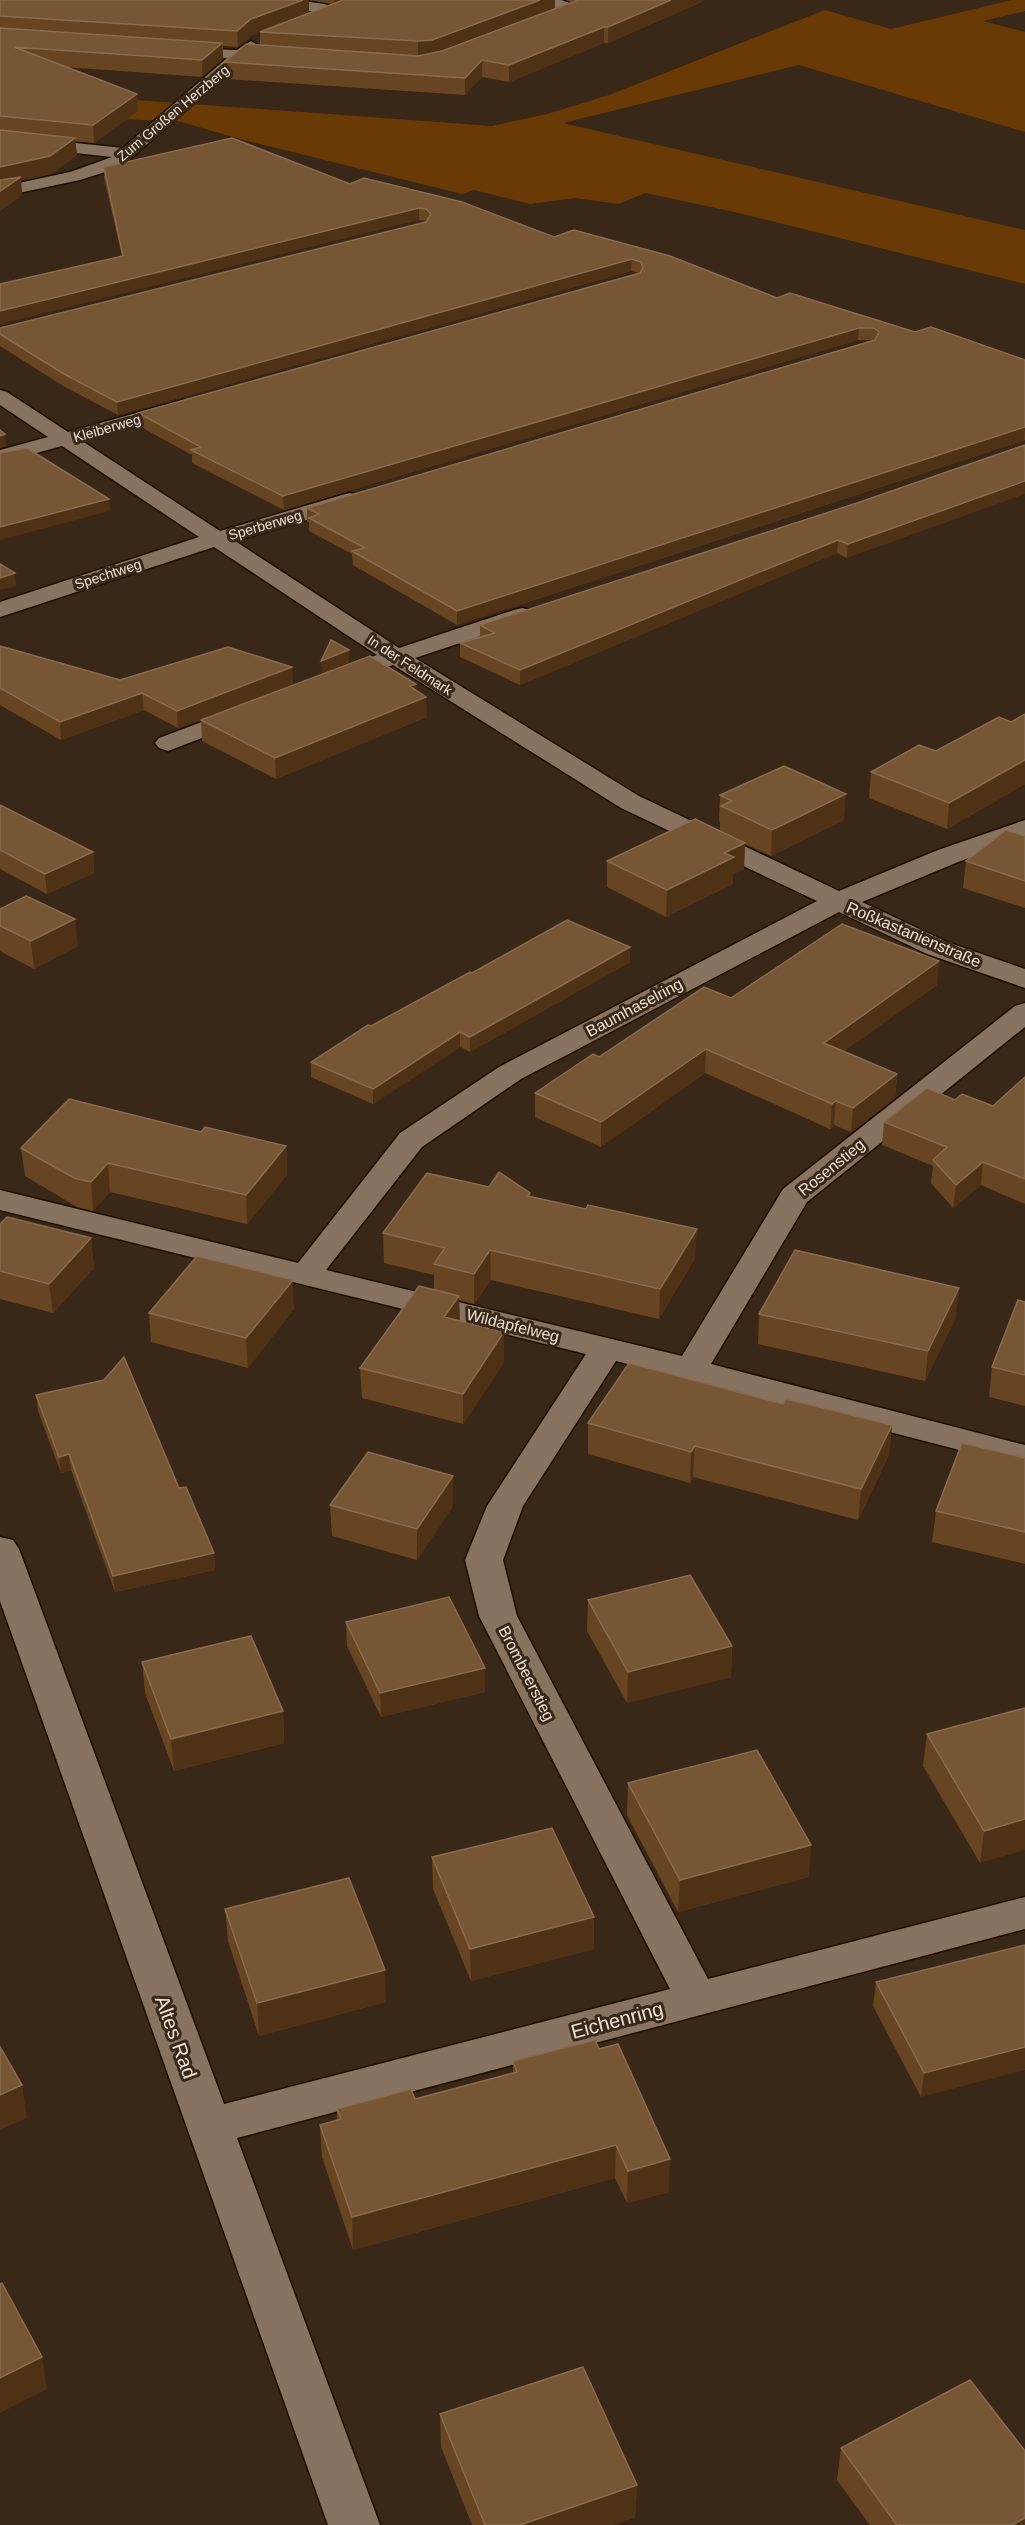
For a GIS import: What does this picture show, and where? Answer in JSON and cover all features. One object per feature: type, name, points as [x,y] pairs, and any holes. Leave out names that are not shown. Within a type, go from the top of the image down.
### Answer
[{"type":"street","points":[[267,0],[335,11]]},
{"type":"street","points":[[520,31],[570,12],[571,8],[567,5],[546,0]]},
{"type":"street","points":[[306,21],[352,5]]},
{"type":"street","name":"Zum Großen Herzberg","points":[[0,192],[100,169],[115,162],[266,35]]},
{"type":"street","points":[[161,49],[300,59]]},
{"type":"street","points":[[0,140],[126,153]]},
{"type":"street","name":"In der Feldmark","points":[[0,396],[395,656],[630,802],[837,902]]},
{"type":"street","name":"Kleiberweg","points":[[0,457],[202,401]]},
{"type":"street","name":"Sperberweg","points":[[216,539],[364,496]]},
{"type":"street","name":"Spechtweg","points":[[0,610],[216,539]]},
{"type":"street","points":[[363,669],[395,656],[542,608]]},
{"type":"street","points":[[168,743],[265,706]]},
{"type":"street","name":"Baumhaselring","points":[[306,1274],[411,1140],[510,1074],[837,902],[948,855],[1025,828]]},
{"type":"street","name":"Roßkastanienstraße","points":[[837,902],[937,948],[1025,979]]},
{"type":"street","name":"Rosenstieg","points":[[691,1369],[794,1196],[1025,1012]]},
{"type":"street","name":"Wildapfelweg","points":[[0,1200],[607,1348],[1025,1456]]},
{"type":"street","name":"Brombeerstieg","points":[[607,1348],[505,1506],[484,1560],[498,1616],[697,1999]]},
{"type":"street","name":"Altes Rad","points":[[0,1549],[354,2525]]},
{"type":"street","name":"Eichenring","points":[[208,2127],[1025,1913]]},
{"type":"shaded area","points":[[1012,0],[1025,0],[1025,11],[983,21],[1025,32],[1025,132],[799,65],[563,123],[1025,230],[1025,284],[743,214],[646,193],[618,204],[575,198],[530,204],[474,190],[462,194],[240,139],[178,121],[140,120],[0,106],[0,90],[492,126],[547,114],[609,95],[825,10],[891,29]]},
{"type":"building","points":[[0,0],[303,0],[251,19],[237,31],[0,16]]},
{"type":"building","points":[[343,0],[540,0],[432,40],[260,32]]},
{"type":"building","points":[[576,0],[671,0],[509,65],[482,60],[465,78],[225,62],[246,44],[418,56],[442,51]]},
{"type":"building","points":[[0,28],[222,43],[202,60],[14,47],[137,94],[93,125],[0,116]]},
{"type":"building","points":[[0,130],[75,138],[50,156],[0,167]]},
{"type":"building","points":[[232,138],[350,184],[364,178],[462,202],[554,237],[574,230],[670,256],[777,298],[790,293],[915,332],[931,327],[1025,360],[1025,427],[457,611],[352,551],[365,548],[309,518],[319,514],[307,508],[875,340],[879,332],[874,328],[859,328],[283,496],[191,450],[201,447],[138,413],[640,273],[643,268],[641,262],[632,259],[117,402],[64,374],[0,334],[0,328],[426,222],[431,214],[426,209],[419,208],[0,311],[0,284],[123,256],[104,167]]},
{"type":"building","points":[[21,177],[0,191],[0,180]]},
{"type":"building","points":[[1025,445],[1025,481],[848,544],[838,540],[520,670],[460,643],[495,633],[480,625],[857,503]]},
{"type":"building","points":[[27,448],[109,499],[0,527],[0,453]]},
{"type":"building","points":[[0,564],[15,573],[0,578]]},
{"type":"building","points":[[331,640],[349,650],[321,661]]},
{"type":"building","points":[[0,646],[120,680],[228,647],[292,667],[177,711],[142,693],[60,722],[0,688]]},
{"type":"building","points":[[370,656],[416,684],[410,686],[426,697],[275,758],[201,720]]},
{"type":"building","points":[[1025,714],[1025,760],[949,803],[871,772],[919,745],[936,751],[999,717],[1011,722]]},
{"type":"building","points":[[784,766],[846,794],[772,830],[721,806],[732,801],[720,795]]},
{"type":"building","points":[[0,805],[93,852],[45,874],[0,850]]},
{"type":"building","points":[[695,819],[745,843],[724,853],[734,857],[667,890],[607,861]]},
{"type":"building","points":[[1006,830],[1025,836],[1025,881],[966,861]]},
{"type":"building","points":[[26,896],[75,919],[31,941],[0,926],[0,909]]},
{"type":"building","points":[[567,920],[630,947],[470,1037],[460,1032],[373,1089],[311,1062],[368,1025],[371,1026],[470,972],[472,973]]},
{"type":"building","points":[[842,924],[939,961],[824,1043],[897,1074],[853,1108],[836,1101],[832,1104],[706,1049],[601,1122],[535,1093],[593,1054],[599,1057],[704,987],[731,998]]},
{"type":"building","points":[[1025,1077],[1025,1179],[983,1162],[956,1185],[933,1160],[947,1147],[884,1122],[927,1088],[955,1100],[962,1094],[993,1106]]},
{"type":"building","points":[[69,1099],[201,1132],[205,1127],[286,1146],[246,1195],[108,1163],[91,1182],[74,1178],[21,1148]]},
{"type":"building","points":[[499,1172],[530,1193],[528,1196],[586,1209],[588,1205],[697,1229],[660,1289],[490,1250],[474,1274],[434,1264],[445,1248],[383,1233],[427,1173],[489,1187]]},
{"type":"building","points":[[7,1217],[91,1238],[49,1284],[0,1271],[0,1224]]},
{"type":"building","points":[[795,1250],[959,1288],[928,1351],[759,1314]]},
{"type":"building","points":[[197,1256],[293,1280],[246,1338],[149,1313]]},
{"type":"building","points":[[419,1286],[459,1296],[444,1317],[504,1332],[463,1394],[360,1368]]},
{"type":"building","points":[[1018,1300],[1025,1302],[1025,1375],[992,1367]]},
{"type":"building","points":[[124,1357],[179,1488],[186,1487],[214,1553],[113,1576],[69,1454],[59,1457],[36,1395],[104,1380]]},
{"type":"building","points":[[629,1363],[783,1404],[786,1399],[892,1425],[861,1489],[695,1446],[691,1452],[588,1423]]},
{"type":"building","points":[[962,1443],[1025,1458],[1025,1532],[936,1511]]},
{"type":"building","points":[[368,1452],[453,1476],[417,1529],[330,1505]]},
{"type":"building","points":[[690,1575],[732,1646],[628,1672],[588,1600]]},
{"type":"building","points":[[449,1597],[485,1668],[380,1693],[346,1622]]},
{"type":"building","points":[[251,1636],[283,1711],[171,1739],[142,1662]]},
{"type":"building","points":[[1025,1708],[1025,1819],[984,1831],[927,1734]]},
{"type":"building","points":[[757,1750],[811,1845],[680,1880],[628,1783]]},
{"type":"building","points":[[552,1828],[594,1917],[470,1949],[432,1857]]},
{"type":"building","points":[[349,1878],[385,1970],[257,2003],[225,1909]]},
{"type":"building","points":[[1025,1945],[1025,2047],[924,2073],[876,1982]]},
{"type":"building","points":[[595,2040],[599,2049],[618,2044],[670,2159],[628,2171],[616,2145],[352,2217],[320,2125],[341,2119],[337,2109],[411,2089],[415,2099],[517,2072],[513,2061]]},
{"type":"building","points":[[0,2047],[22,2085],[0,2095]]},
{"type":"building","points":[[2,2283],[42,2357],[0,2378],[0,2284]]},
{"type":"building","points":[[583,2367],[637,2485],[520,2525],[485,2525],[440,2414]]},
{"type":"building","points":[[970,2380],[1025,2451],[1025,2518],[1012,2525],[897,2525],[841,2448]]}]
